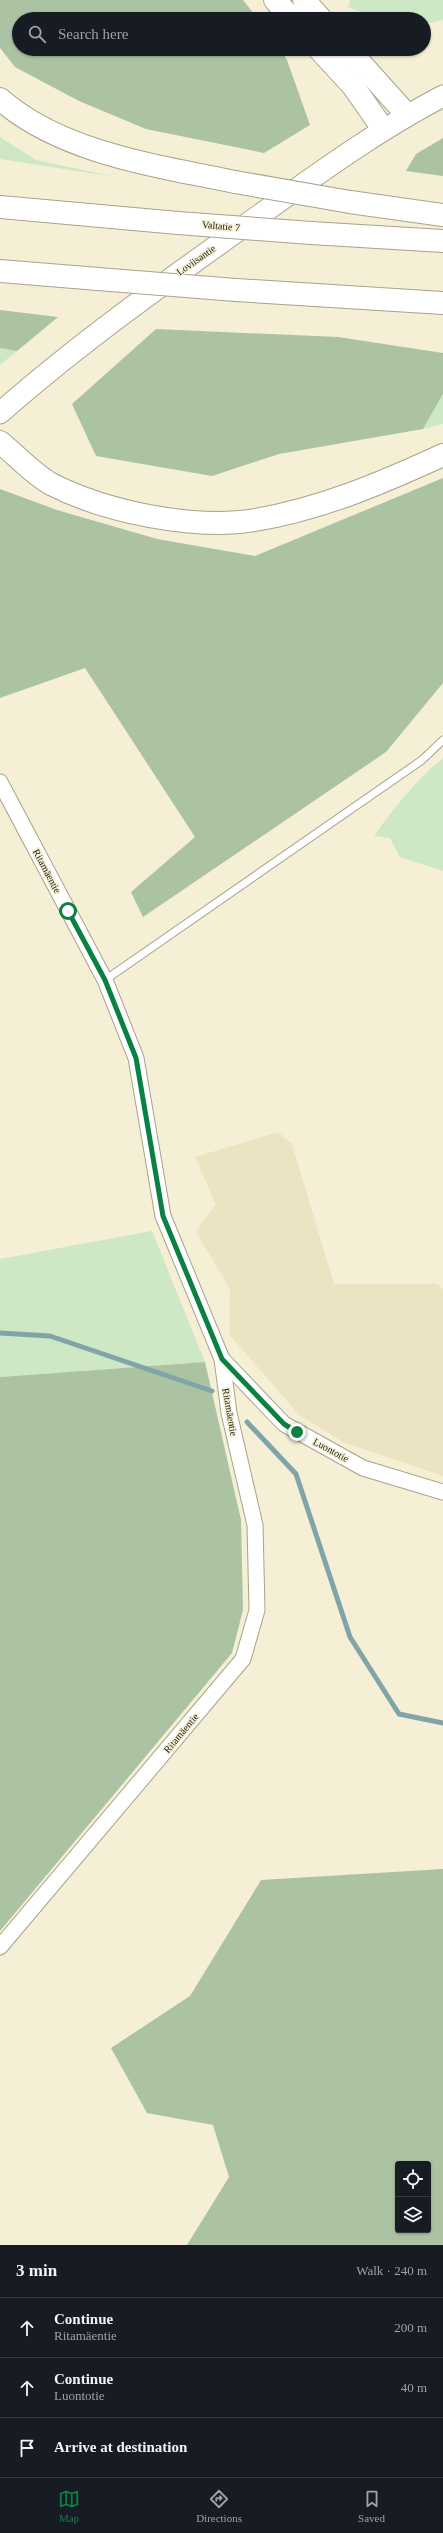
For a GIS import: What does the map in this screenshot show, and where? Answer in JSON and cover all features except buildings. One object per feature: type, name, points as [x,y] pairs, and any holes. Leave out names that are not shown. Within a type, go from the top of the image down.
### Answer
[{"type":"highway","points":[[275,0],[286,12]]},
{"type":"highway","points":[[304,0],[315,12]]},
{"type":"highway","points":[[325,56],[353,86],[383,129]]},
{"type":"highway","points":[[354,56],[407,115]]},
{"type":"highway","points":[[0,99],[15,112],[80,144],[136,162],[236,182],[350,202],[443,215]]},
{"type":"highway","name":"Valtatie 7","points":[[0,207],[178,223],[443,241]]},
{"type":"highway","points":[[0,271],[236,290],[443,303]]},
{"type":"highway","points":[[0,442],[50,483],[81,497],[113,508],[147,515],[180,520],[215,522],[253,520],[346,497],[443,456]]},
{"type":"main road","name":"Loviisantie","points":[[0,412],[56,364],[130,308],[383,129],[443,96]]},
{"type":"street","name":"Ritamäentie","points":[[0,782],[105,980],[136,1058],[163,1216],[222,1359],[229,1413],[255,1524],[257,1610],[243,1659],[0,1948]]},
{"type":"street","name":"Luontotie","points":[[222,1359],[284,1424],[363,1468],[443,1492]]},
{"type":"lane","points":[[105,980],[422,760],[443,740]]},
{"type":"shaded area","points":[[278,1132],[292,1144],[334,1284],[437,1284],[443,1289],[443,1476],[343,1442],[299,1415],[229,1334],[230,1289],[196,1232],[216,1204],[195,1157]]},
{"type":"green space","points":[[0,0],[243,0],[252,12],[12,12],[12,56],[284,56],[310,125],[264,153],[146,129],[79,101],[15,67],[0,48]]},
{"type":"green space","points":[[350,0],[443,0],[443,20],[431,23],[431,12],[361,12],[348,7]]},
{"type":"green space","points":[[0,137],[36,160],[115,177],[0,159]]},
{"type":"green space","points":[[443,138],[443,176],[406,171],[416,154]]},
{"type":"green space","points":[[0,310],[58,317],[17,351],[0,348]]},
{"type":"green space","points":[[156,329],[338,337],[443,353],[443,394],[423,429],[279,454],[212,476],[96,456],[72,404]]},
{"type":"green space","points":[[0,348],[17,351],[0,365]]},
{"type":"green space","points":[[443,394],[443,424],[423,429]]},
{"type":"green space","points":[[443,478],[443,683],[386,752],[143,917],[131,892],[195,837],[85,668],[0,698],[0,489],[57,510],[157,539],[255,556]]},
{"type":"green space","points":[[443,758],[443,871],[400,857],[390,838],[374,836],[406,794]]},
{"type":"green space","points":[[152,1231],[205,1362],[0,1377],[0,1259]]},
{"type":"green space","points":[[205,1362],[241,1520],[243,1610],[232,1653],[0,1931],[0,1377]]},
{"type":"green space","points":[[443,1869],[443,2245],[187,2245],[229,2177],[213,2125],[147,2113],[111,2048],[190,1996],[261,1880]]},
{"type":"waterway","points":[[0,1333],[50,1336],[212,1391]]},
{"type":"waterway","points":[[247,1422],[296,1474],[350,1637],[399,1714],[443,1723]]},
{"type":"route","points":[[68,911],[105,980],[136,1058],[163,1216],[222,1359],[284,1424],[297,1432]]}]
